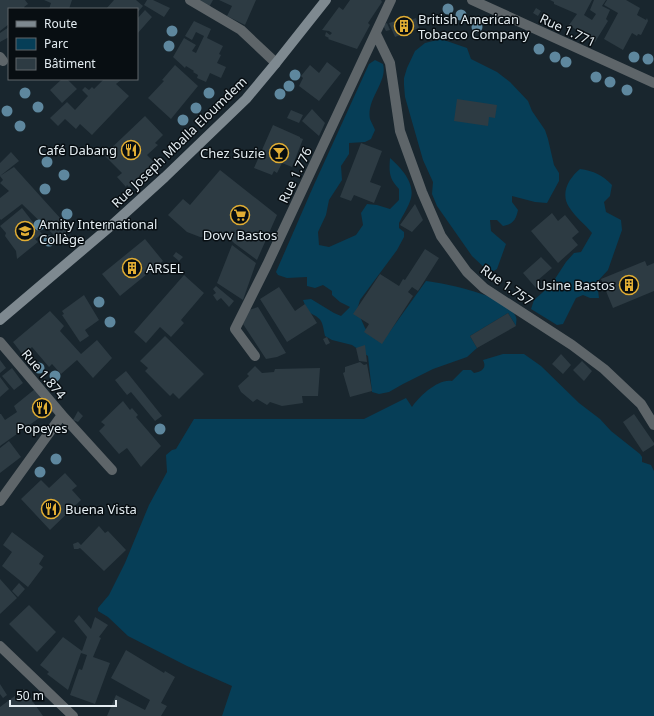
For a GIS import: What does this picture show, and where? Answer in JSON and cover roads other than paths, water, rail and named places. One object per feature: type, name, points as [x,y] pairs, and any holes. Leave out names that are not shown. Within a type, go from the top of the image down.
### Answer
[{"type":"main road","name":"Rue Joseph Mballa Eloumdem","points":[[0,320],[112,225],[165,177],[246,99],[326,0]]},
{"type":"street","points":[[190,0],[241,30],[276,63]]},
{"type":"street","name":"Rue 1.776","points":[[255,356],[235,330],[391,0]]},
{"type":"street","name":"Rue 1.771","points":[[472,0],[654,83]]},
{"type":"street","name":"Rue 1.757","points":[[376,34],[390,62],[400,131],[422,192],[441,236],[467,272],[484,288],[572,345],[604,369],[641,404],[654,425]]},
{"type":"street","name":"Rue 1.874","points":[[0,342],[62,415],[0,501]]},
{"type":"street","points":[[62,415],[112,470]]},
{"type":"street","points":[[0,646],[73,716]]},
{"type":"place","name":"British American Tobacco Company","points":[[404,26]]},
{"type":"place","name":"Café Dabang","points":[[131,150]]},
{"type":"place","name":"Chez Suzie","points":[[279,153]]},
{"type":"place","name":"Dovv Bastos","points":[[240,215]]},
{"type":"place","name":"Amity International Collège","points":[[25,231]]},
{"type":"place","name":"ARSEL","points":[[132,268]]},
{"type":"place","name":"Usine Bastos","points":[[629,285]]},
{"type":"place","name":"Popeyes","points":[[42,408]]},
{"type":"place","name":"Buena Vista","points":[[51,509]]}]
